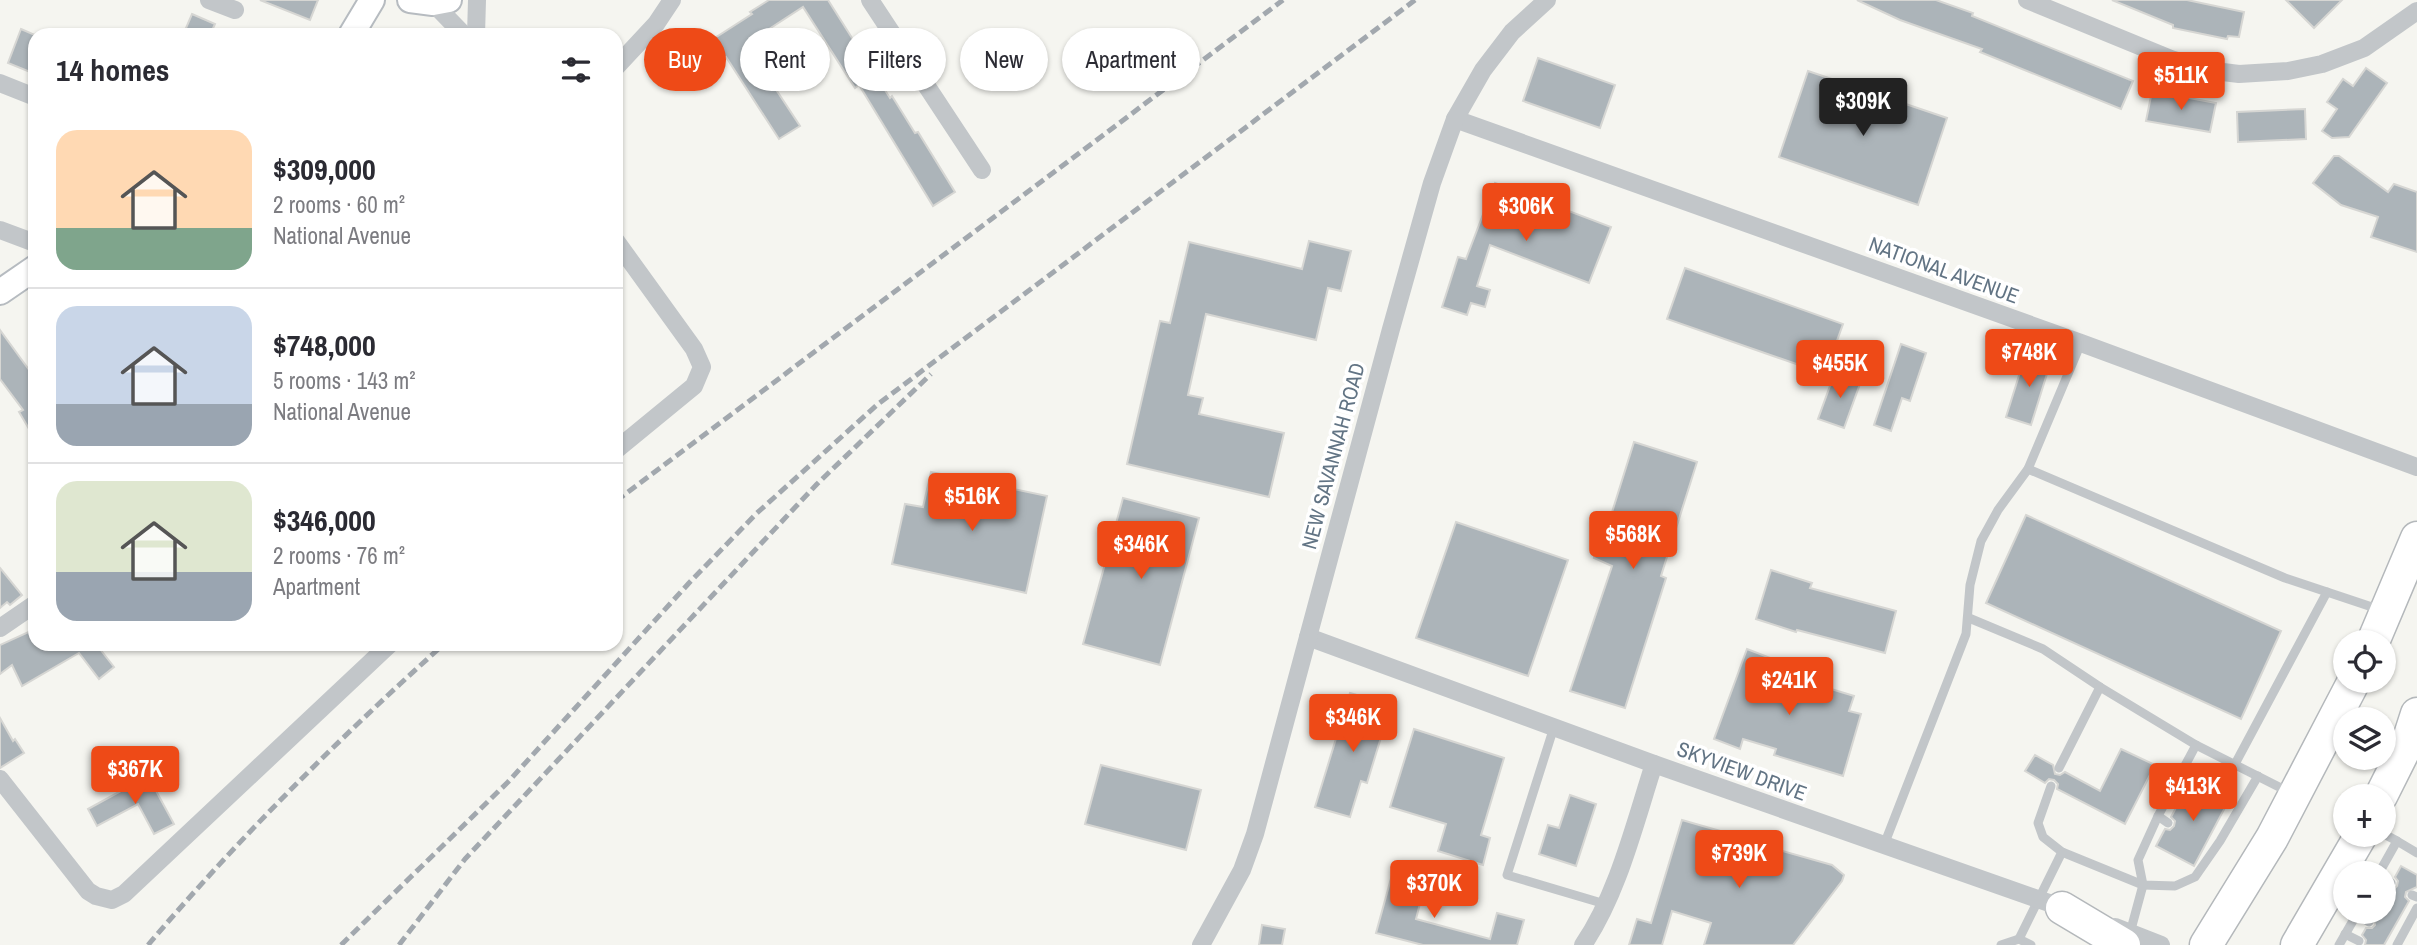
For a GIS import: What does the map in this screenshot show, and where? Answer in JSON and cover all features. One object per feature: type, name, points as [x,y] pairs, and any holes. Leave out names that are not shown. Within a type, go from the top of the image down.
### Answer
[{"type":"highway","points":[[2379,630],[2417,538]]},
{"type":"highway","points":[[2206,945],[2240,894],[2348,693]]},
{"type":"highway","points":[[2387,784],[2417,714]]},
{"type":"highway","points":[[2297,945],[2354,847]]},
{"type":"highway","points":[[2051,904],[2127,939]]},
{"type":"main road","points":[[355,28],[372,0]]},
{"type":"main road","points":[[0,292],[28,273]]},
{"type":"street","points":[[209,0],[235,10]]},
{"type":"street","points":[[476,28],[477,0]]},
{"type":"street","points":[[623,59],[656,24],[672,0]]},
{"type":"street","points":[[870,0],[982,170]]},
{"type":"street","name":"NEW SAVANNAH ROAD","points":[[1201,945],[1242,870],[1255,834],[1432,183],[1455,119],[1496,52],[1512,32],[1547,0]]},
{"type":"street","points":[[2027,0],[2171,60],[2207,70],[2239,74],[2288,71],[2322,64],[2364,48],[2417,11]]},
{"type":"street","points":[[431,1],[457,28]]},
{"type":"street","points":[[0,83],[28,94]]},
{"type":"street","name":"NATIONAL AVENUE","points":[[1455,119],[2081,343],[2417,467]]},
{"type":"street","points":[[0,230],[28,240]]},
{"type":"street","points":[[623,251],[694,349],[702,367],[694,386],[623,444]]},
{"type":"street","points":[[0,628],[28,609]]},
{"type":"street","name":"SKYVIEW DRIVE","points":[[1308,637],[1654,764],[2051,904]]},
{"type":"street","points":[[0,779],[88,891],[106,900],[112,900],[124,894],[383,651]]},
{"type":"street","points":[[1583,945],[1597,924],[1605,904],[1654,764]]},
{"type":"street","points":[[2127,939],[2161,945]]},
{"type":"lane","points":[[1884,845],[1966,634],[1970,586],[1981,541],[1998,510],[2028,469],[2081,343]]},
{"type":"lane","points":[[2028,469],[2285,578],[2387,612]]},
{"type":"lane","points":[[2235,764],[2327,592]]},
{"type":"lane","points":[[1969,618],[2043,649],[2196,745],[2295,795]]},
{"type":"lane","points":[[2059,768],[2100,687]]},
{"type":"lane","points":[[1555,727],[1507,874],[1605,904]]},
{"type":"lane","points":[[2127,939],[2143,885],[2138,860],[2196,745]]},
{"type":"lane","points":[[2051,786],[2038,823],[2043,837],[2062,852],[2143,885],[2175,886],[2194,877],[2211,846],[2230,825],[2258,776]]},
{"type":"lane","points":[[2170,793],[2181,798]]},
{"type":"lane","points":[[2158,816],[2168,823]]},
{"type":"lane","points":[[2219,820],[2230,825]]},
{"type":"lane","points":[[2386,861],[2398,841],[2417,853]]},
{"type":"lane","points":[[2001,945],[2019,939],[2051,904],[2062,852]]},
{"type":"lane","points":[[2390,934],[2399,942],[2417,908]]},
{"type":"lane","points":[[2401,915],[2410,921]]},
{"type":"lane","points":[[2339,945],[2351,924]]},
{"type":"lane","points":[[2345,934],[2358,941]]},
{"type":"lane","points":[[2019,939],[2031,945]]},
{"type":"building","points":[[260,0],[318,0],[310,20]]},
{"type":"building","points":[[769,0],[828,0],[846,28],[844,71],[830,49],[830,28],[816,28],[803,7],[771,28],[740,28],[740,79],[726,57],[726,31],[752,14],[750,12]]},
{"type":"building","points":[[1857,0],[1936,0],[2133,81],[2121,109],[1980,52],[1982,49],[1900,20]]},
{"type":"building","points":[[2112,0],[2187,0],[2244,12],[2239,37],[2228,36],[2227,39],[2173,28],[2173,25]]},
{"type":"building","points":[[2286,0],[2342,0],[2314,28]]},
{"type":"building","points":[[192,14],[215,24],[213,28],[186,28]]},
{"type":"building","points":[[21,29],[28,32],[28,71],[8,63]]},
{"type":"building","points":[[1538,58],[1615,85],[1600,128],[1523,101]]},
{"type":"building","points":[[2366,68],[2387,83],[2349,137],[2332,138],[2322,131],[2337,109],[2327,102],[2343,79],[2353,86]]},
{"type":"building","points":[[1808,71],[1947,118],[1918,205],[1779,157]]},
{"type":"building","points":[[748,91],[777,91],[800,126],[779,139]]},
{"type":"building","points":[[863,91],[886,91],[890,98],[892,96],[955,192],[933,206]]},
{"type":"building","points":[[2152,91],[2216,103],[2210,132],[2146,121]]},
{"type":"building","points":[[2305,109],[2306,139],[2238,142],[2237,112]]},
{"type":"building","points":[[2334,156],[2339,156],[2388,192],[2394,184],[2417,192],[2417,252],[2371,237],[2378,217],[2341,205],[2313,183]]},
{"type":"building","points":[[1495,183],[1611,227],[1589,283],[1490,245],[1477,286],[1490,290],[1485,307],[1471,303],[1467,315],[1442,307],[1458,257],[1466,259]]},
{"type":"building","points":[[1309,241],[1351,251],[1341,291],[1328,288],[1316,340],[1206,314],[1188,395],[1203,398],[1199,414],[1284,433],[1269,497],[1127,464],[1160,321],[1170,323],[1189,242],[1302,269]]},
{"type":"building","points":[[1685,268],[1843,324],[1825,374],[1667,319]]},
{"type":"building","points":[[0,330],[28,368],[28,427],[19,412],[23,410],[0,379]]},
{"type":"building","points":[[1901,344],[1926,353],[1910,401],[1902,398],[1891,431],[1874,425]]},
{"type":"building","points":[[2026,353],[2051,361],[2031,425],[2006,417]]},
{"type":"building","points":[[1835,372],[1861,381],[1844,428],[1818,419]]},
{"type":"building","points":[[1634,442],[1697,462],[1661,576],[1666,578],[1625,708],[1570,691],[1612,566],[1594,558],[1608,525]]},
{"type":"building","points":[[931,472],[1047,496],[1026,593],[892,564],[905,504],[923,507]]},
{"type":"building","points":[[1123,498],[1199,518],[1160,665],[1083,644]]},
{"type":"building","points":[[2026,515],[2281,631],[2241,719],[1986,603]]},
{"type":"building","points":[[1456,522],[1568,560],[1528,676],[1416,638]]},
{"type":"building","points":[[0,568],[22,595],[10,605],[7,602],[0,608]]},
{"type":"building","points":[[1771,570],[1812,583],[1810,588],[1896,611],[1885,653],[1797,630],[1796,632],[1756,619]]},
{"type":"building","points":[[28,632],[28,651],[101,651],[114,667],[99,679],[79,653],[22,686],[12,665],[0,674],[0,645]]},
{"type":"building","points":[[1747,649],[1773,659],[1769,670],[1854,696],[1849,711],[1861,714],[1843,776],[1774,755],[1776,749],[1743,739],[1740,749],[1714,739]]},
{"type":"building","points":[[1350,693],[1391,705],[1367,783],[1361,781],[1350,817],[1315,807]]},
{"type":"building","points":[[0,718],[13,741],[15,739],[24,753],[0,768]]},
{"type":"building","points":[[1414,729],[1504,758],[1481,835],[1490,838],[1483,865],[1438,851],[1446,824],[1390,807]]},
{"type":"building","points":[[2121,749],[2155,765],[2125,824],[2057,789],[2058,784],[2054,780],[2049,779],[2045,783],[2025,771],[2035,755],[2053,765],[2055,774],[2065,772],[2100,791]]},
{"type":"building","points":[[1101,765],[1201,790],[1186,850],[1085,824]]},
{"type":"building","points":[[148,776],[174,824],[154,834],[138,804],[97,826],[88,809]]},
{"type":"building","points":[[2191,780],[2229,800],[2194,866],[2156,846],[2165,829],[2170,830],[2174,826],[2175,821],[2171,817],[2178,804],[2182,805],[2187,801],[2188,797],[2184,792]]},
{"type":"building","points":[[1570,795],[1596,804],[1576,866],[1539,854],[1548,825],[1559,828]]},
{"type":"building","points":[[1682,820],[1832,865],[1844,875],[1842,881],[1793,945],[1704,945],[1711,923],[1672,911],[1662,945],[1629,945],[1637,919],[1651,923]]},
{"type":"building","points":[[2401,866],[2417,875],[2417,887],[2406,892],[2405,897],[2409,901],[2396,924],[2398,881],[2396,875]]},
{"type":"building","points":[[1393,871],[1426,880],[1416,919],[1490,939],[1497,913],[1524,920],[1517,945],[1423,945],[1376,933]]},
{"type":"building","points":[[2396,924],[2384,945],[2365,945],[2366,940],[2362,935],[2366,928]]},
{"type":"building","points":[[1262,925],[1285,929],[1282,945],[1259,945]]},
{"type":"railway","points":[[623,496],[1283,0]]},
{"type":"railway","points":[[341,945],[508,782],[689,583],[757,513],[878,404],[1415,0]]},
{"type":"railway","points":[[399,945],[465,859],[817,484],[931,374]]},
{"type":"railway","points":[[148,945],[218,866],[291,790],[436,651]]}]
